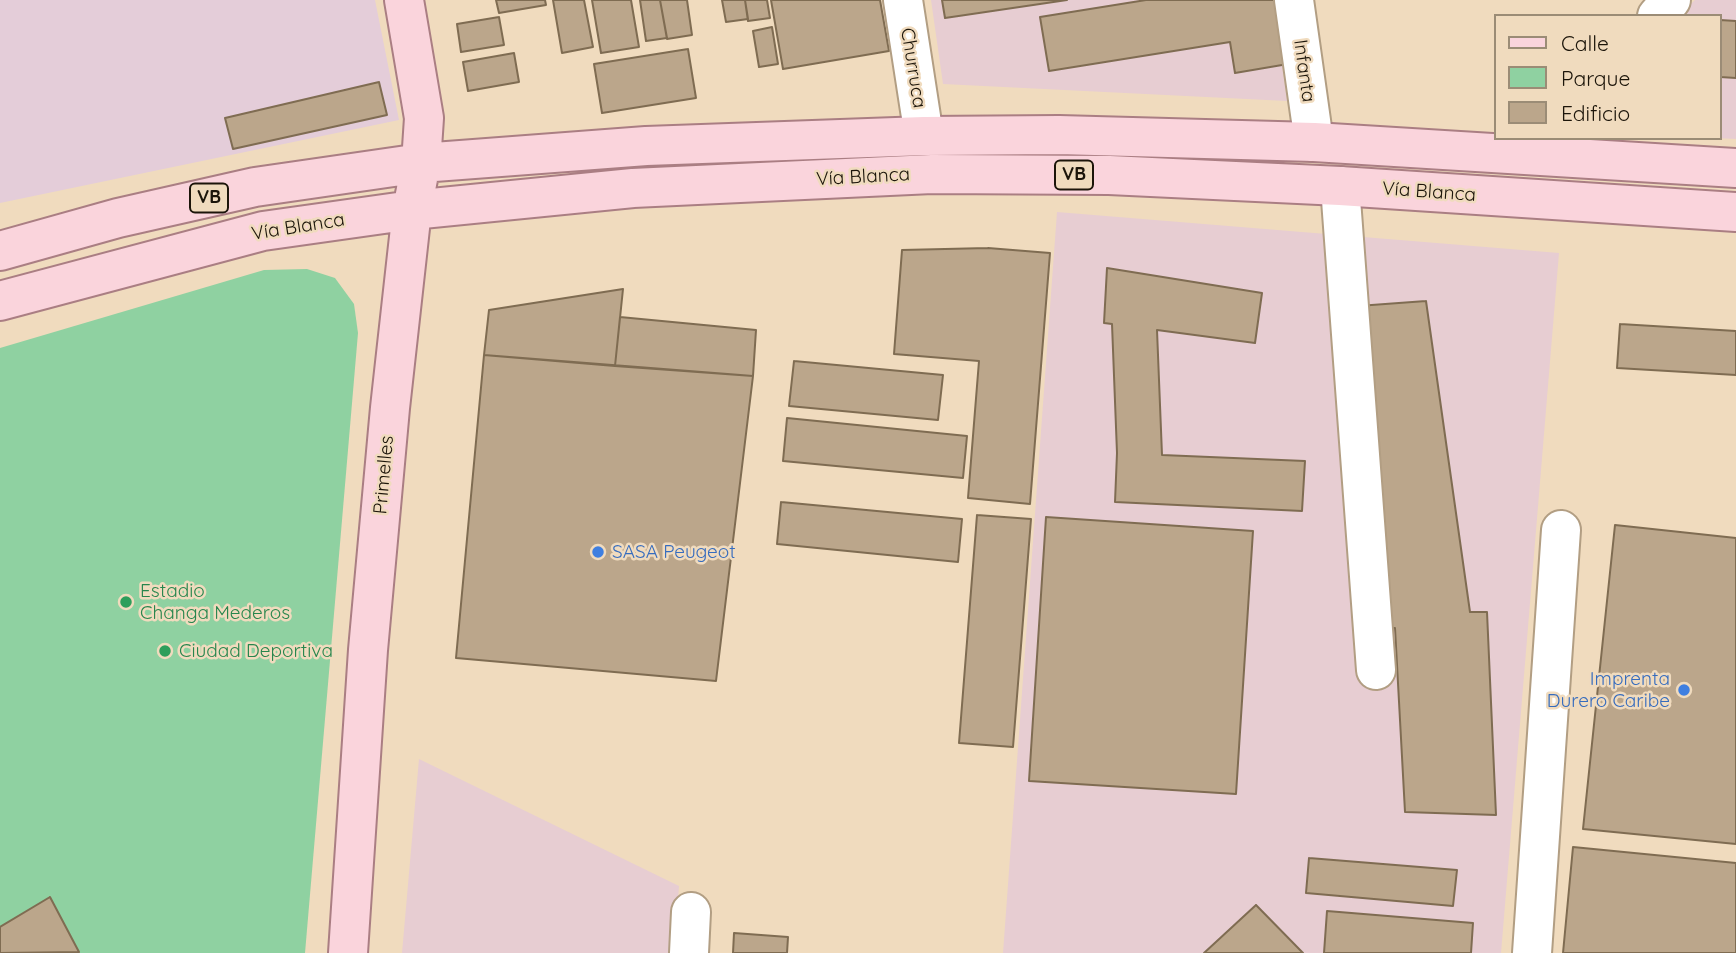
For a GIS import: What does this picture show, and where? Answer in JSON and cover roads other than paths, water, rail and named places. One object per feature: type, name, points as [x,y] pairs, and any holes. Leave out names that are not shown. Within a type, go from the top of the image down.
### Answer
[{"type":"main road","name":"Primelles","points":[[348,953],[369,650],[390,408],[412,210],[421,163],[424,118],[404,0]]},
{"type":"main road","name":"Vía Blanca","points":[[0,251],[118,218],[255,187],[421,163],[646,146],[923,136],[1059,135],[1548,147],[1736,168]]},
{"type":"main road","name":"Vía Blanca","points":[[0,301],[263,231],[412,210],[633,188],[932,174],[1109,175],[1340,186],[1736,212]]},
{"type":"street","name":"Churruca","points":[[903,0],[923,136]]},
{"type":"street","name":"Infanta","points":[[1294,0],[1314,142]]},
{"type":"street","points":[[1659,14],[1671,0]]},
{"type":"street","points":[[1340,186],[1376,670]]},
{"type":"street","points":[[1532,953],[1561,530]]},
{"type":"street","points":[[689,953],[691,912]]},
{"type":"place","name":"SASA Peugeot","points":[[598,552]]},
{"type":"place","name":"Estadio Changa Mederos","points":[[126,602]]},
{"type":"place","name":"Ciudad Deportiva","points":[[165,651]]},
{"type":"place","name":"Imprenta Durero Caribe","points":[[1684,690]]}]
